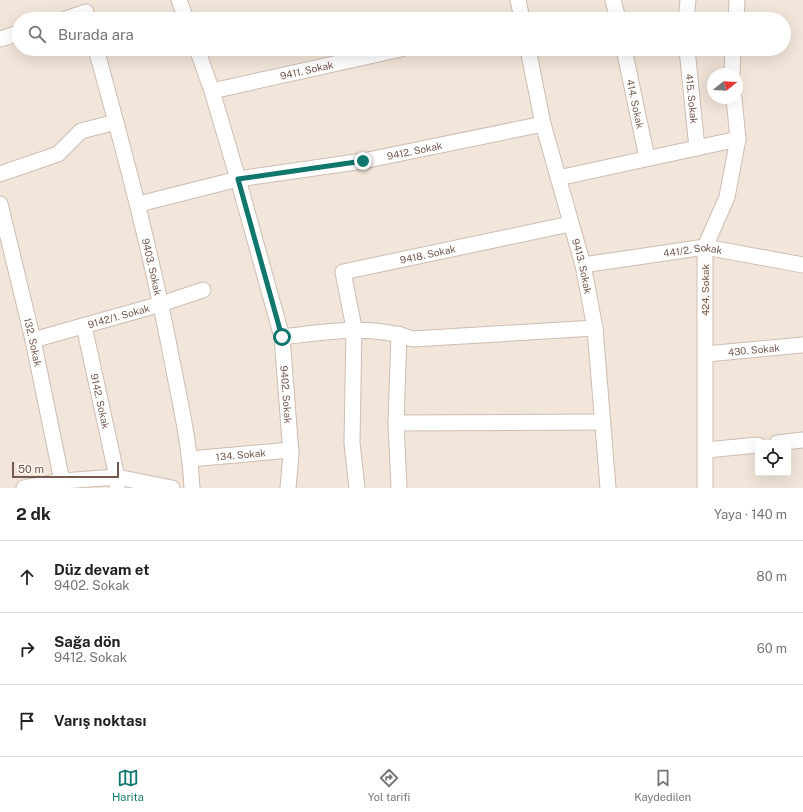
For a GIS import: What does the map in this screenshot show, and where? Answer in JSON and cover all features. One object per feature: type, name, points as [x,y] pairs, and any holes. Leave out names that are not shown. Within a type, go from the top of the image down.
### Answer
[{"type":"street","points":[[518,0],[521,12]]},
{"type":"street","points":[[614,0],[617,12]]},
{"type":"street","points":[[687,12],[688,0]]},
{"type":"street","points":[[736,12],[737,0]]},
{"type":"street","points":[[184,1],[185,12]]},
{"type":"street","points":[[0,39],[12,35]]},
{"type":"street","name":"9403. Sokak","points":[[98,56],[139,204],[161,304],[190,458],[192,488]]},
{"type":"street","name":"9402. Sokak","points":[[200,56],[212,91],[238,179],[282,337],[291,450],[288,488]]},
{"type":"street","name":"9411. Sokak","points":[[212,91],[370,56]]},
{"type":"street","name":"9413. Sokak","points":[[529,56],[543,124],[570,224],[583,265],[595,328],[608,488]]},
{"type":"street","name":"414. Sokak","points":[[625,56],[647,158]]},
{"type":"street","name":"415. Sokak","points":[[688,56],[697,148]]},
{"type":"street","points":[[732,68],[733,56]]},
{"type":"street","name":"424. Sokak","points":[[705,488],[705,247],[727,197],[738,138],[735,104]]},
{"type":"street","points":[[0,174],[58,154],[81,131],[116,122]]},
{"type":"street","name":"9412. Sokak","points":[[139,204],[238,179],[363,161],[543,124]]},
{"type":"street","points":[[558,178],[738,138]]},
{"type":"street","name":"132. Sokak","points":[[0,204],[3,229],[33,340],[62,481]]},
{"type":"street","name":"9418. Sokak","points":[[354,328],[343,272],[570,224]]},
{"type":"street","name":"441/2. Sokak","points":[[583,265],[705,247],[803,265]]},
{"type":"street","name":"9142/1. Sokak","points":[[33,340],[161,304],[203,290]]},
{"type":"street","name":"9142. Sokak","points":[[84,326],[117,482]]},
{"type":"street","points":[[354,328],[352,443],[357,488]]},
{"type":"street","points":[[282,337],[354,328],[399,334],[413,339],[595,328]]},
{"type":"street","points":[[399,334],[396,423],[399,488]]},
{"type":"street","name":"430. Sokak","points":[[706,354],[803,345]]},
{"type":"street","points":[[396,423],[603,422]]},
{"type":"street","points":[[791,441],[803,440]]},
{"type":"street","points":[[706,450],[755,445]]},
{"type":"street","name":"134. Sokak","points":[[190,458],[291,450]]},
{"type":"street","points":[[24,488],[62,481],[117,482],[172,488]]},
{"type":"shaded area","points":[[0,0],[803,0],[803,488],[0,488]]},
{"type":"route","points":[[282,337],[238,179],[363,161]]}]
